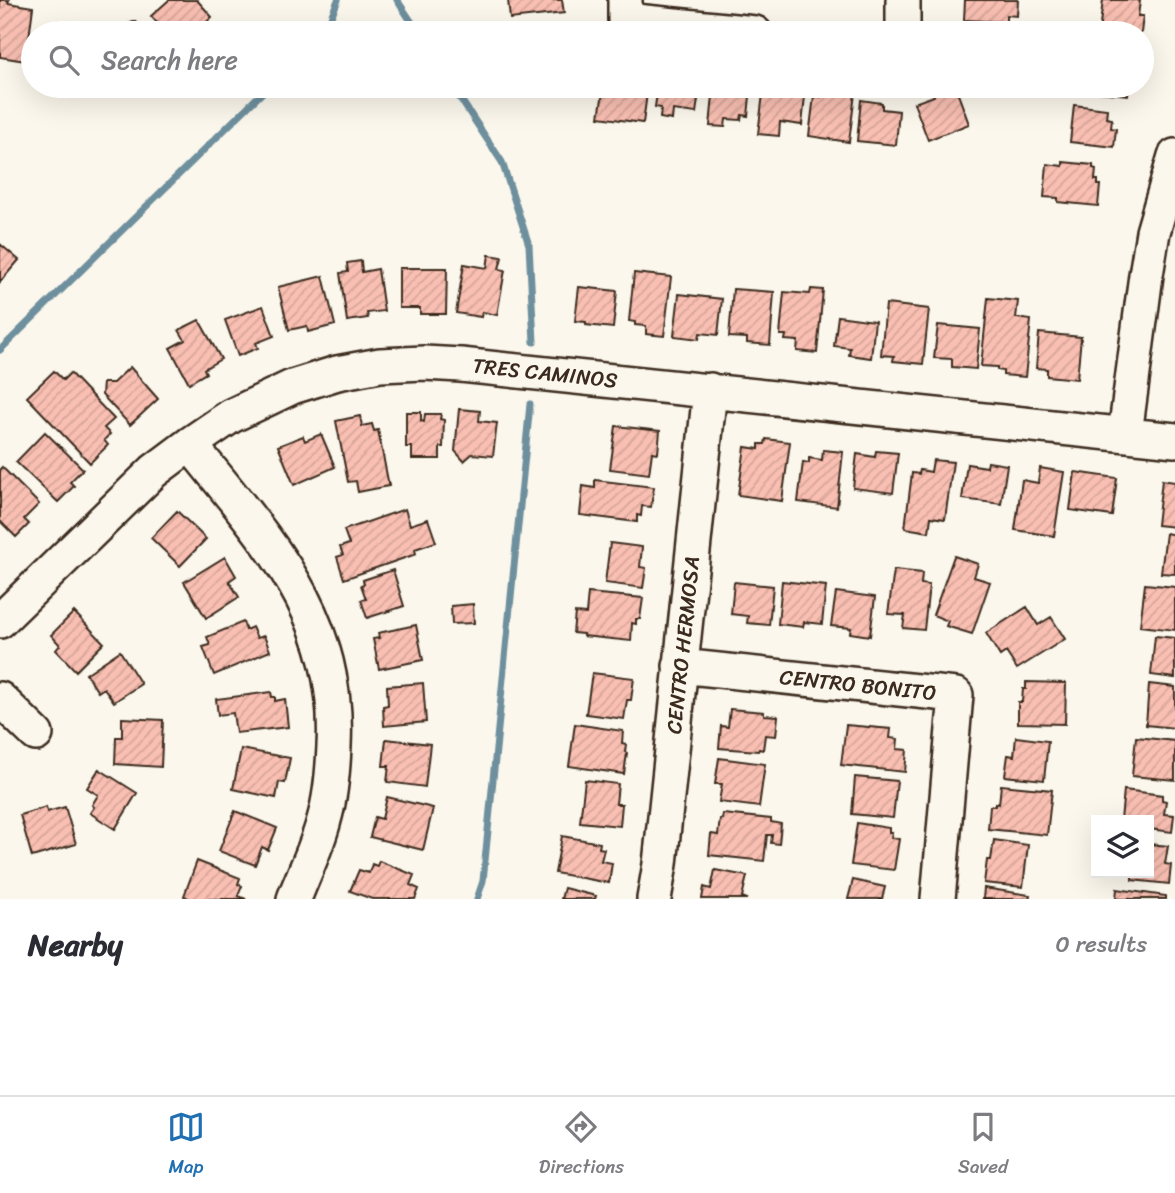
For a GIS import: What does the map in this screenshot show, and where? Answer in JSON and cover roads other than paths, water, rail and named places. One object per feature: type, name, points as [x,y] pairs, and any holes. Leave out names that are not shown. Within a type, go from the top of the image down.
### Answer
[{"type":"street","points":[[903,0],[903,21]]},
{"type":"street","points":[[625,10],[687,21]]},
{"type":"street","points":[[1125,435],[1153,232],[1175,156]]},
{"type":"street","name":"TRES CAMINOS","points":[[0,621],[155,471],[231,416],[292,387],[337,373],[380,365],[461,365],[1175,440]]},
{"type":"street","name":"CENTRO HERMOSA","points":[[654,899],[660,864],[710,390]]},
{"type":"street","points":[[190,444],[277,553],[298,589],[323,645],[334,695],[332,772],[324,822],[294,899]]},
{"type":"street","name":"CENTRO BONITO","points":[[680,666],[956,695],[938,899]]},
{"type":"street","points":[[0,699],[36,734]]},
{"type":"waterway","points":[[329,21],[338,0]]},
{"type":"waterway","points":[[397,0],[411,21]]},
{"type":"waterway","points":[[0,350],[257,98]]},
{"type":"waterway","points":[[460,98],[502,162],[529,245],[534,342]]},
{"type":"waterway","points":[[477,899],[483,881],[530,404]]}]
